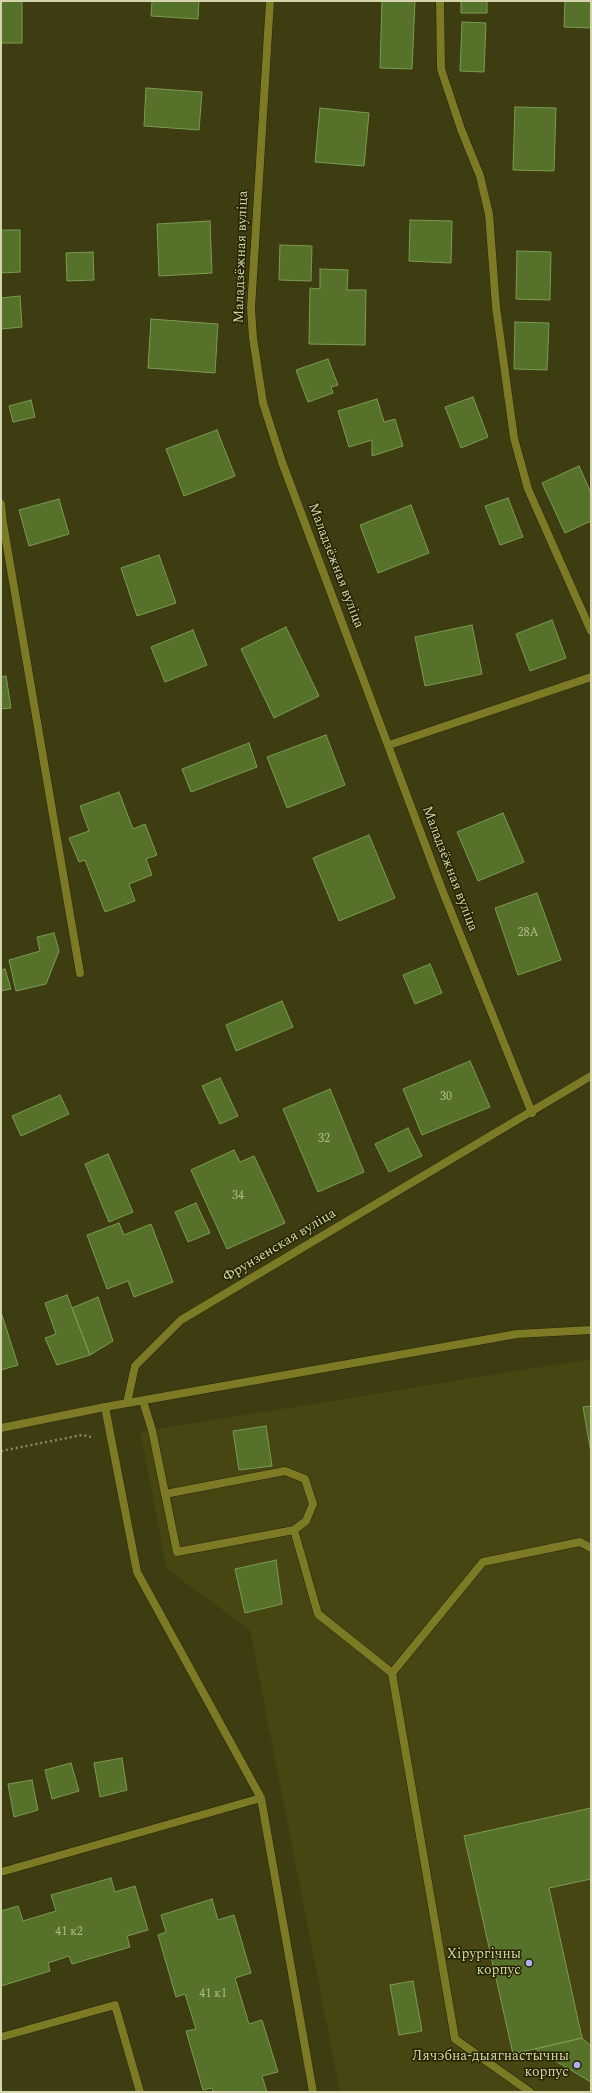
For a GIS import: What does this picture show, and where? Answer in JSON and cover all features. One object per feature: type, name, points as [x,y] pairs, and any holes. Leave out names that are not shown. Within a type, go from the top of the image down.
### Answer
[{"type":"street","name":"Маладзёжная вуліца","points":[[270,1],[250,308],[263,403],[282,462],[389,744],[441,887],[532,1112]]},
{"type":"street","points":[[440,1],[441,69],[461,129],[480,176],[489,214],[496,306],[514,438],[528,489],[591,631]]},
{"type":"street","points":[[1,504],[2,522],[80,973]]},
{"type":"street","points":[[389,744],[591,677]]},
{"type":"street","name":"Фрунзенская вуліца","points":[[127,1403],[135,1366],[181,1320],[591,1076]]},
{"type":"street","points":[[1,1428],[105,1407],[517,1334],[591,1330]]},
{"type":"street","points":[[143,1401],[152,1430],[165,1494],[177,1552],[294,1530],[306,1521],[313,1504],[305,1479],[285,1470],[165,1494]]},
{"type":"street","points":[[105,1407],[137,1572],[261,1798],[313,2092]]},
{"type":"street","points":[[294,1530],[318,1614],[392,1673],[455,2039],[530,2092]]},
{"type":"street","points":[[392,1673],[483,1562],[580,1542],[591,1548]]},
{"type":"street","points":[[1,1872],[261,1798]]},
{"type":"street","points":[[1,2037],[115,2005],[140,2092]]},
{"type":"path","points":[[1,1452],[82,1435],[93,1437]]},
{"type":"shaded area","points":[[591,1359],[591,2092],[340,2092],[250,1630],[167,1569],[140,1432]]},
{"type":"building","points":[[1,1],[22,1],[22,43],[1,43]]},
{"type":"building","points":[[152,1],[199,1],[198,19],[151,16]]},
{"type":"building","points":[[382,1],[415,1],[412,69],[380,68]]},
{"type":"building","points":[[461,1],[487,1],[487,13],[461,13]]},
{"type":"building","points":[[565,1],[591,1],[591,28],[564,27]]},
{"type":"building","points":[[462,22],[486,23],[484,72],[460,71]]},
{"type":"building","points":[[146,88],[202,92],[199,130],[144,126]]},
{"type":"building","points":[[515,107],[556,108],[554,171],[513,170]]},
{"type":"building","points":[[320,108],[369,113],[364,166],[315,162]]},
{"type":"building","points":[[410,220],[452,221],[451,263],[409,261]]},
{"type":"building","points":[[210,221],[212,273],[159,276],[157,224]]},
{"type":"building","points":[[1,230],[20,230],[20,272],[1,273]]},
{"type":"building","points":[[280,245],[312,246],[311,281],[279,280]]},
{"type":"building","points":[[517,251],[551,252],[550,300],[516,299]]},
{"type":"building","points":[[93,252],[94,280],[67,281],[66,253]]},
{"type":"building","points":[[320,269],[348,270],[347,290],[366,290],[365,345],[309,344],[310,288],[320,289]]},
{"type":"building","points":[[20,296],[22,327],[1,329],[1,298]]},
{"type":"building","points":[[151,319],[218,324],[215,373],[148,368]]},
{"type":"building","points":[[515,322],[549,323],[547,370],[514,369]]},
{"type":"building","points":[[328,359],[338,385],[331,387],[333,393],[308,402],[296,370]]},
{"type":"building","points":[[473,397],[488,437],[461,448],[445,407]]},
{"type":"building","points":[[377,399],[384,422],[395,419],[403,446],[372,456],[372,440],[349,447],[338,411]]},
{"type":"building","points":[[31,400],[35,417],[13,422],[9,406]]},
{"type":"building","points":[[217,430],[235,476],[184,496],[166,449]]},
{"type":"building","points":[[579,466],[591,493],[591,521],[565,533],[542,483]]},
{"type":"building","points":[[508,498],[523,537],[500,545],[485,506]]},
{"type":"building","points":[[59,499],[69,534],[29,546],[19,510]]},
{"type":"building","points":[[411,505],[429,553],[378,573],[360,525]]},
{"type":"building","points":[[159,555],[176,603],[137,616],[121,568]]},
{"type":"building","points":[[552,620],[566,658],[530,671],[516,634]]},
{"type":"building","points":[[472,625],[482,674],[425,686],[415,637]]},
{"type":"building","points":[[286,627],[319,696],[274,718],[241,649]]},
{"type":"building","points":[[193,630],[207,665],[165,682],[151,647]]},
{"type":"building","points":[[6,676],[11,708],[1,709],[1,677]]},
{"type":"building","points":[[326,735],[345,785],[287,808],[267,757]]},
{"type":"building","points":[[249,743],[257,767],[191,792],[182,769]]},
{"type":"building","points":[[119,792],[133,829],[145,824],[157,855],[146,859],[152,875],[129,884],[135,901],[105,912],[85,860],[79,862],[69,838],[89,831],[80,806]]},
{"type":"building","points":[[503,813],[524,862],[478,881],[457,832]]},
{"type":"building","points":[[369,835],[395,898],[339,921],[313,858]]},
{"type":"building","points":[[537,893],[561,960],[518,975],[495,908]]},
{"type":"building","points":[[54,933],[59,951],[46,984],[16,991],[9,960],[40,951],[37,937]]},
{"type":"building","points":[[430,964],[442,993],[415,1004],[403,975]]},
{"type":"building","points":[[5,969],[11,989],[1,991],[1,970]]},
{"type":"building","points":[[282,1001],[293,1027],[236,1051],[226,1025]]},
{"type":"building","points":[[470,1061],[490,1107],[422,1135],[403,1089]]},
{"type":"building","points":[[220,1078],[238,1116],[220,1124],[202,1086]]},
{"type":"building","points":[[330,1089],[364,1172],[318,1192],[283,1109]]},
{"type":"building","points":[[60,1095],[69,1114],[21,1136],[12,1116]]},
{"type":"building","points":[[408,1128],[422,1156],[389,1172],[375,1144]]},
{"type":"building","points":[[234,1150],[240,1162],[254,1156],[285,1223],[227,1249],[191,1170]]},
{"type":"building","points":[[108,1154],[133,1212],[109,1222],[85,1164]]},
{"type":"building","points":[[196,1203],[210,1233],[188,1242],[175,1212]]},
{"type":"building","points":[[119,1223],[124,1235],[151,1224],[173,1282],[134,1297],[128,1281],[107,1289],[87,1235]]},
{"type":"building","points":[[67,1295],[90,1355],[57,1365],[45,1338],[56,1334],[45,1303]]},
{"type":"building","points":[[98,1297],[113,1341],[90,1355],[72,1308]]},
{"type":"building","points":[[1,1312],[18,1365],[1,1370]]},
{"type":"building","points":[[591,1406],[591,1453],[583,1407]]},
{"type":"building","points":[[266,1426],[272,1466],[239,1470],[233,1431]]},
{"type":"building","points":[[276,1560],[282,1604],[245,1613],[235,1569]]},
{"type":"building","points":[[122,1758],[127,1790],[100,1797],[94,1763]]},
{"type":"building","points":[[71,1763],[79,1791],[52,1799],[45,1770]]},
{"type":"building","points":[[32,1780],[38,1810],[14,1817],[8,1784]]},
{"type":"building","name":"Хірургічны корпус","points":[[591,1808],[591,1879],[549,1888],[582,2038],[513,2054],[464,1836]]},
{"type":"building","points":[[111,1878],[115,1892],[135,1886],[148,1930],[127,1936],[130,1947],[72,1964],[69,1956],[48,1963],[50,1971],[1,1986],[1,1911],[18,1906],[23,1921],[56,1911],[51,1895]]},
{"type":"building","points":[[212,1899],[218,1920],[234,1915],[251,1973],[235,1978],[249,2024],[262,2020],[278,2072],[262,2076],[267,2092],[213,2092],[212,2088],[203,2090],[186,2031],[196,2029],[185,1994],[176,1997],[158,1935],[166,1932],[161,1915]]},
{"type":"building","points":[[413,1981],[422,2031],[399,2035],[390,1985]]},
{"type":"building","name":"Лячэбна-дыягнастычны корпус","points":[[582,2038],[591,2046],[591,2082],[535,2049]]},
{"type":"place","name":"Хірургічны корпус","points":[[529,1963]]},
{"type":"place","name":"Лячэбна-дыягнастычны корпус","points":[[577,2065]]}]
